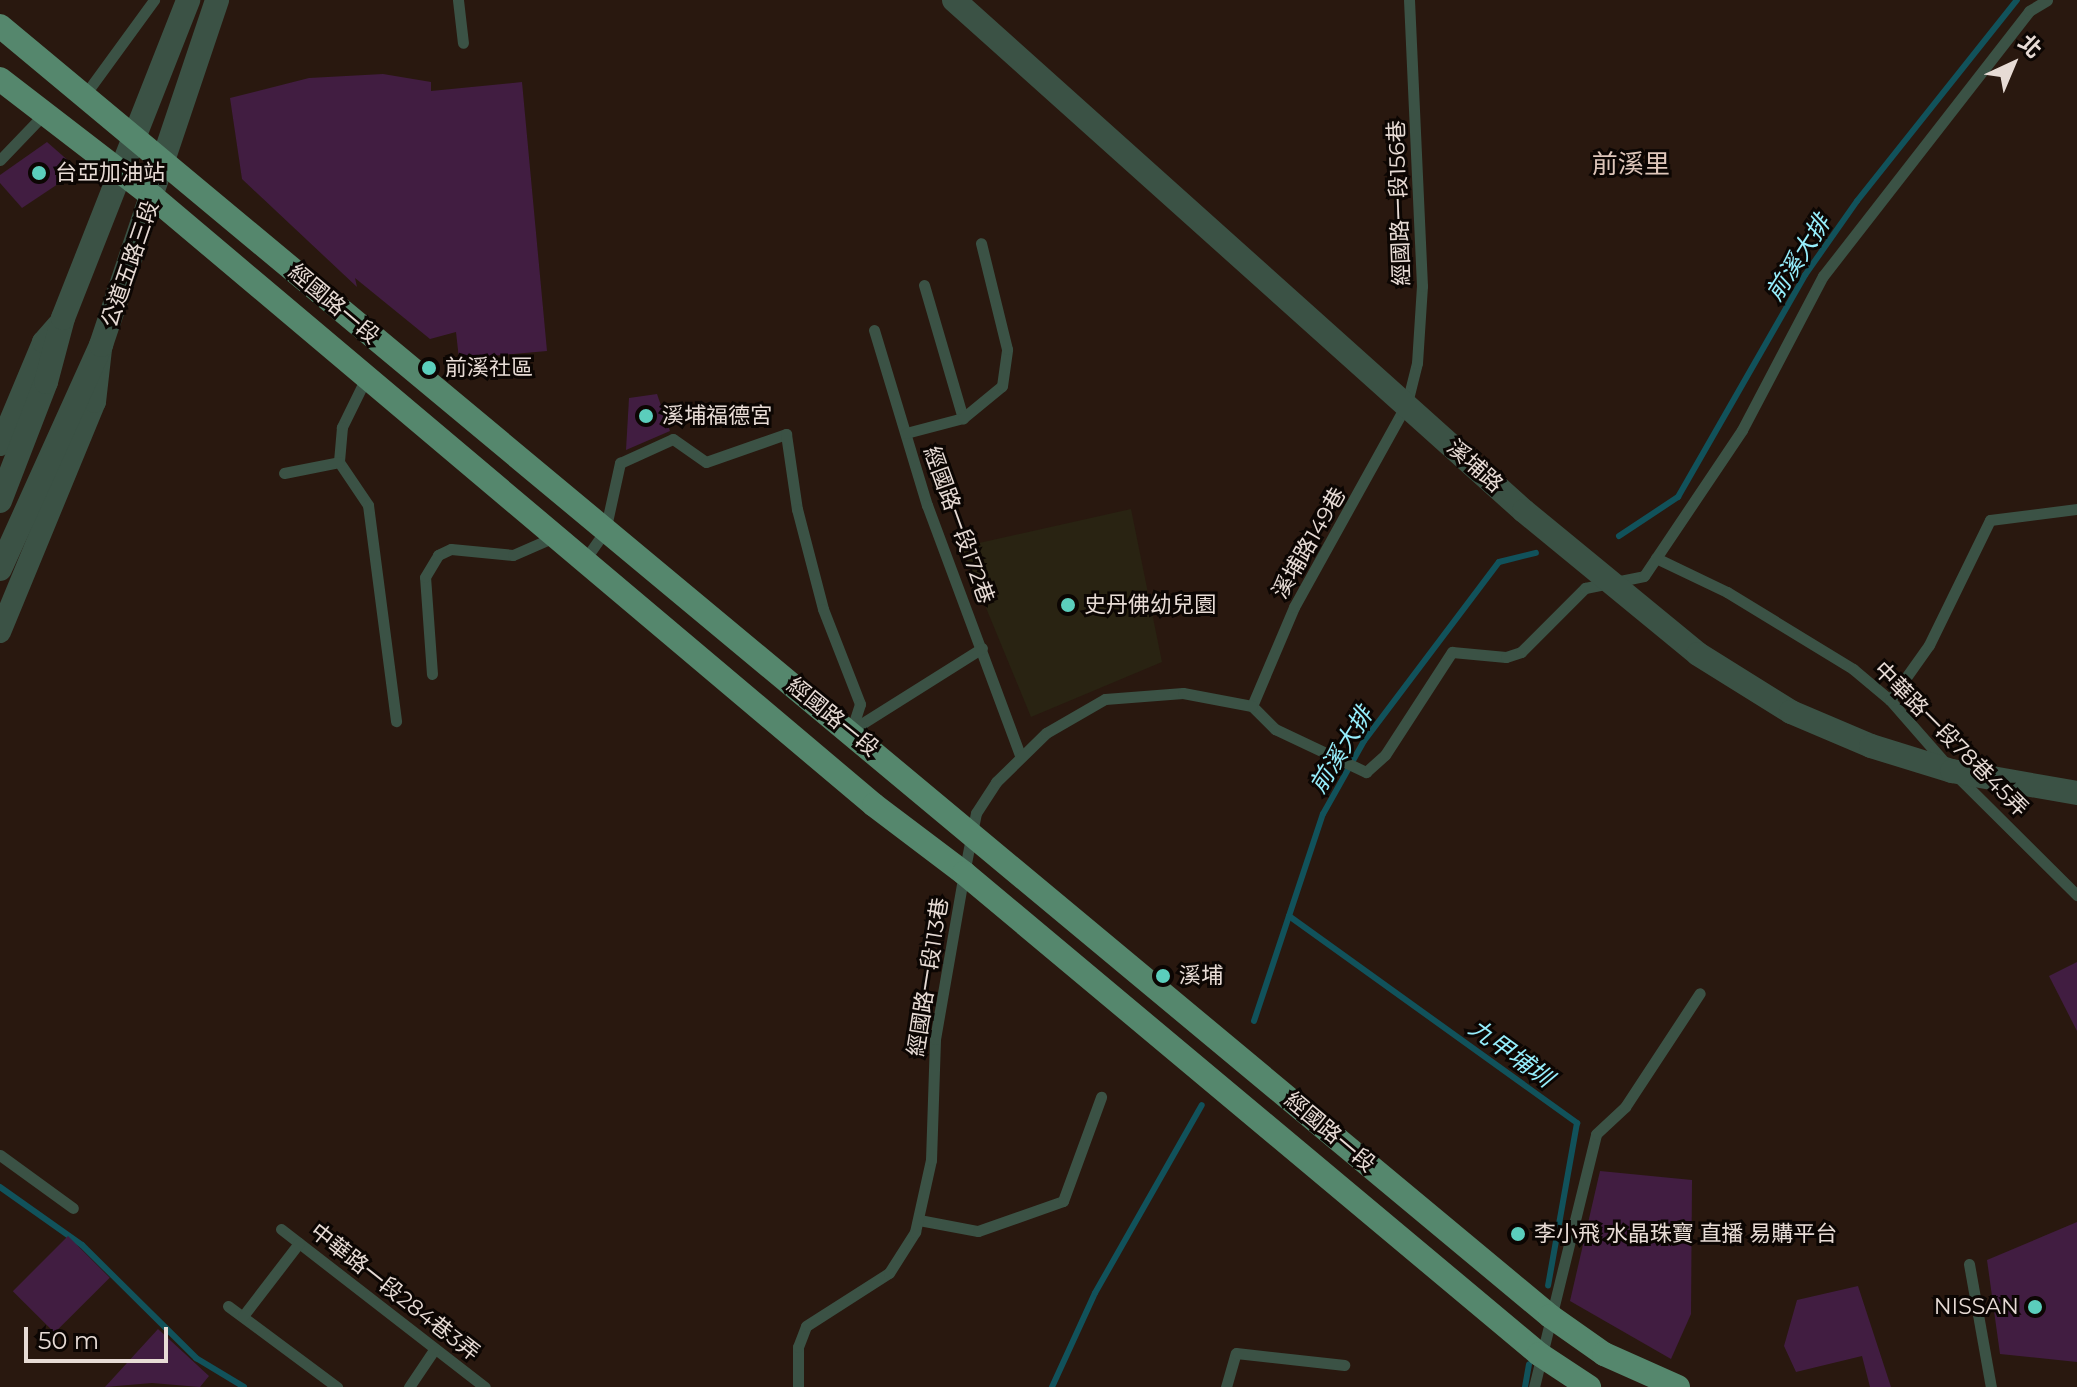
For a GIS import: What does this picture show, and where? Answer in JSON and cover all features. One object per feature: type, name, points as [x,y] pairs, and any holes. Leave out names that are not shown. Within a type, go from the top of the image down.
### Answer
[{"type":"main road","name":"經國路一段","points":[[0,26],[605,531],[851,731],[972,836],[1550,1316],[1604,1354],[1678,1387]]},
{"type":"main road","name":"經國路一段","points":[[0,79],[153,197],[874,805],[964,873],[1539,1354],[1589,1387]]},
{"type":"street","name":"公道五路三段","points":[[0,501],[46,382],[63,318],[188,0]]},
{"type":"street","name":"公道五路三段","points":[[0,569],[101,345],[217,0]]},
{"type":"street","name":"溪埔路","points":[[954,0],[1612,584],[1698,654],[1791,712],[1871,746],[1952,771],[2077,793]]},
{"type":"street","name":"公道五路三段","points":[[0,445],[7,405],[43,342],[63,318]]},
{"type":"street","name":"公道五路三段","points":[[0,632],[95,402],[101,345]]},
{"type":"lane","points":[[84,96],[154,0]]},
{"type":"lane","points":[[458,0],[463,43]]},
{"type":"lane","name":"經國路一段156巷","points":[[1407,403],[1417,363],[1422,286],[1409,0]]},
{"type":"lane","points":[[972,836],[976,813],[1020,755],[1105,699],[1183,693],[1252,706],[1275,729],[1359,773],[1385,755],[1442,659],[1463,649],[1506,657],[1521,652],[1585,588],[1644,576],[1742,430],[1823,276],[2029,11],[2047,0]]},
{"type":"lane","points":[[0,160],[43,115]]},
{"type":"lane","name":"經國路一段172巷","points":[[981,243],[1008,368],[992,398],[963,418],[906,433],[927,505],[1020,755]]},
{"type":"lane","points":[[924,285],[963,418]]},
{"type":"lane","points":[[874,330],[906,433]]},
{"type":"lane","points":[[366,378],[342,427],[339,462],[368,505],[396,721]]},
{"type":"lane","name":"溪埔路149巷","points":[[1252,706],[1294,607],[1407,403]]},
{"type":"lane","points":[[583,561],[605,531],[620,463],[673,439],[706,462],[786,434],[797,509],[823,609],[860,704],[851,731]]},
{"type":"lane","points":[[284,473],[339,462]]},
{"type":"lane","points":[[1890,700],[1929,645],[1990,520],[2077,509]]},
{"type":"lane","points":[[432,674],[425,577],[438,555],[451,549],[513,555],[555,537]]},
{"type":"lane","name":"中華路一段78巷45弄","points":[[1656,558],[1782,625],[1853,669],[1890,700],[1952,771],[2077,895]]},
{"type":"lane","points":[[851,731],[982,648]]},
{"type":"lane","name":"經國路一段113巷","points":[[798,1387],[798,1347],[806,1326],[889,1273],[909,1247],[919,1220],[931,1160],[935,1039],[972,836]]},
{"type":"lane","points":[[1534,1387],[1539,1354],[1596,1134],[1625,1107],[1700,993]]},
{"type":"lane","points":[[919,1220],[978,1231],[1063,1201],[1101,1097]]},
{"type":"lane","points":[[0,1155],[73,1208]]},
{"type":"lane","name":"中華路一段284巷3弄","points":[[281,1229],[485,1387]]},
{"type":"lane","points":[[243,1316],[299,1243]]},
{"type":"lane","points":[[1969,1264],[1991,1387]]},
{"type":"lane","points":[[228,1306],[337,1387]]},
{"type":"lane","points":[[409,1387],[434,1350]]},
{"type":"lane","points":[[1226,1387],[1236,1353],[1344,1365]]},
{"type":"shaded area","name":"史丹佛幼兒園","points":[[1131,509],[1162,662],[1031,717],[961,547]]},
{"type":"building","points":[[383,74],[431,82],[431,91],[522,82],[547,351],[459,359],[456,332],[430,339],[355,278],[357,287],[242,179],[230,98],[309,78]]},
{"type":"building","name":"台亞加油站","points":[[47,142],[79,170],[22,208],[0,183],[0,175]]},
{"type":"building","name":"溪埔福德宮","points":[[657,394],[670,431],[626,450],[629,398]]},
{"type":"building","points":[[2077,962],[2077,1031],[2049,976]]},
{"type":"building","points":[[1600,1171],[1692,1180],[1691,1314],[1671,1359],[1570,1301]]},
{"type":"building","name":"NISSAN","points":[[2077,1222],[2077,1362],[2000,1354],[1987,1260]]},
{"type":"building","points":[[68,1236],[110,1278],[55,1333],[13,1291]]},
{"type":"building","points":[[1858,1286],[1891,1387],[1870,1387],[1862,1356],[1796,1372],[1784,1346],[1797,1300]]},
{"type":"building","points":[[158,1329],[209,1376],[200,1387],[152,1383],[105,1387]]},
{"type":"waterway","name":"前溪大排","points":[[1619,536],[1678,497],[1805,275],[1857,201],[2017,0]]},
{"type":"waterway","name":"前溪大排","points":[[1254,1021],[1323,814],[1364,741],[1499,562],[1536,553]]},
{"type":"waterway","name":"九甲埔圳","points":[[1289,916],[1577,1123],[1548,1285]]},
{"type":"waterway","name":"前溪大排","points":[[1052,1387],[1095,1293],[1202,1105]]},
{"type":"waterway","points":[[0,1187],[82,1245],[196,1358],[244,1387]]},
{"type":"waterway","name":"九甲埔圳","points":[[1525,1387],[1529,1364]]},
{"type":"place","name":"台亞加油站","points":[[39,173]]},
{"type":"place","name":"前溪社區","points":[[429,368]]},
{"type":"place","name":"溪埔福德宮","points":[[646,416]]},
{"type":"place","name":"史丹佛幼兒園","points":[[1068,605]]},
{"type":"place","name":"溪埔","points":[[1163,976]]},
{"type":"place","name":"李小飛 水晶珠寶 直播 易購平台","points":[[1518,1234]]},
{"type":"place","name":"NISSAN","points":[[2035,1307]]},
{"type":"district","name":"前溪里","points":[[1631,165]]}]
